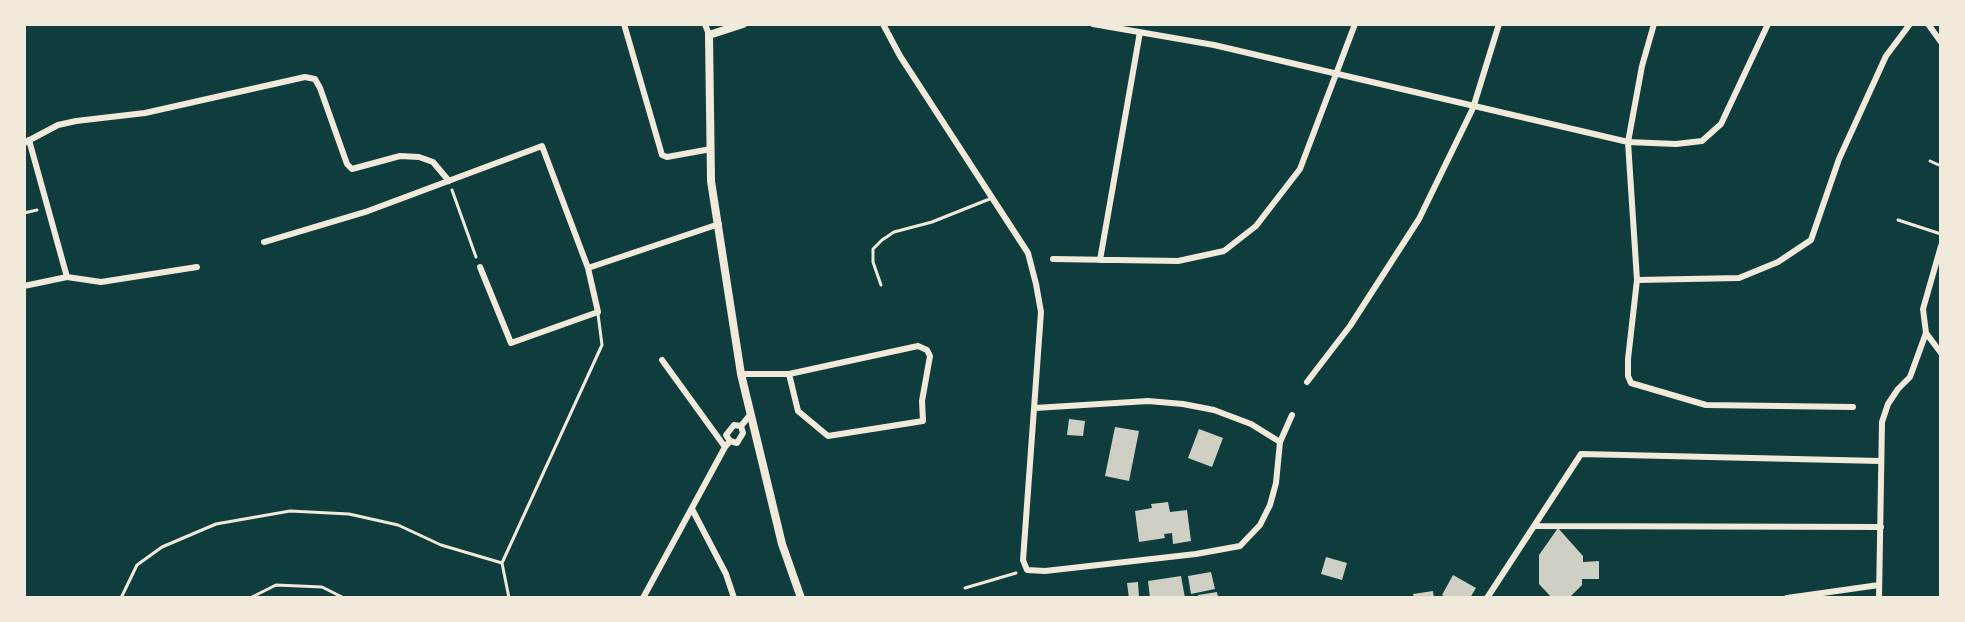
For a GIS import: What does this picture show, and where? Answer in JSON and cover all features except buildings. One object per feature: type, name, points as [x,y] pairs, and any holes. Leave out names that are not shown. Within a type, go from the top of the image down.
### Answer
[{"type":"street","points":[[624,24],[662,155],[667,157],[711,149]]},
{"type":"street","points":[[705,24],[709,35],[711,181],[741,374],[783,544],[801,598]]},
{"type":"street","points":[[709,35],[743,24]]},
{"type":"street","points":[[883,24],[900,56],[1028,253],[1041,312],[1023,560],[1027,570],[1045,571],[1240,546],[1260,525],[1270,505],[1276,483],[1280,442],[1292,415]]},
{"type":"street","points":[[1093,24],[1214,45],[1338,73],[1473,108],[1628,142],[1702,141],[1721,124],[1768,24]]},
{"type":"street","points":[[1053,259],[1178,261],[1224,250],[1256,226],[1300,169],[1355,24]]},
{"type":"street","points":[[1307,382],[1350,326],[1419,219],[1473,108],[1499,24]]},
{"type":"street","points":[[1654,24],[1642,66],[1628,142],[1637,280],[1628,359],[1628,376],[1631,382],[1706,405],[1853,406]]},
{"type":"street","points":[[1637,280],[1738,278],[1778,262],[1811,240],[1839,159],[1886,56],[1910,24]]},
{"type":"street","points":[[1928,24],[1941,42]]},
{"type":"street","points":[[1100,260],[1140,32]]},
{"type":"street","points":[[67,277],[26,141],[58,125],[145,113],[305,77],[315,79],[320,87],[347,164],[352,169],[400,156],[419,157],[433,162],[449,180]]},
{"type":"street","points":[[264,242],[368,211],[542,146],[588,268],[598,312],[511,343],[480,267]]},
{"type":"street","points":[[588,268],[719,224]]},
{"type":"street","points":[[1879,598],[1882,422],[1888,404],[1910,377],[1926,333],[1923,309],[1941,246]]},
{"type":"street","points":[[24,286],[67,277],[101,282],[197,267]]},
{"type":"street","points":[[1926,333],[1941,353]]},
{"type":"street","points":[[741,374],[789,374],[918,346],[927,350],[930,356],[922,401],[923,421],[828,436],[798,411],[789,374]]},
{"type":"street","points":[[662,360],[727,444]]},
{"type":"street","points":[[1035,408],[1148,401],[1183,404],[1214,410],[1251,424],[1280,442]]},
{"type":"street","points":[[741,426],[750,415]]},
{"type":"street","points":[[643,598],[727,444],[726,435],[734,425],[741,426]]},
{"type":"street","points":[[727,444],[737,442],[743,433],[741,426]]},
{"type":"street","points":[[1487,598],[1581,454],[1880,461]]},
{"type":"street","points":[[692,509],[726,574],[734,598]]},
{"type":"street","points":[[1536,526],[1881,526]]},
{"type":"street","points":[[1787,598],[1879,585]]},
{"type":"lane","points":[[1930,162],[1941,166]]},
{"type":"lane","points":[[882,285],[873,262],[873,249],[882,240],[894,232],[932,222],[992,198]]},
{"type":"lane","points":[[1898,220],[1941,234]]},
{"type":"lane","points":[[509,598],[502,563],[602,345],[598,312]]},
{"type":"lane","points":[[121,598],[137,565],[162,547],[216,524],[290,511],[349,514],[398,525],[441,545],[502,563]]},
{"type":"lane","points":[[250,598],[276,585],[322,587],[344,598]]},
{"type":"path","points":[[449,180],[480,267]]},
{"type":"path","points":[[965,588],[1027,570]]}]
